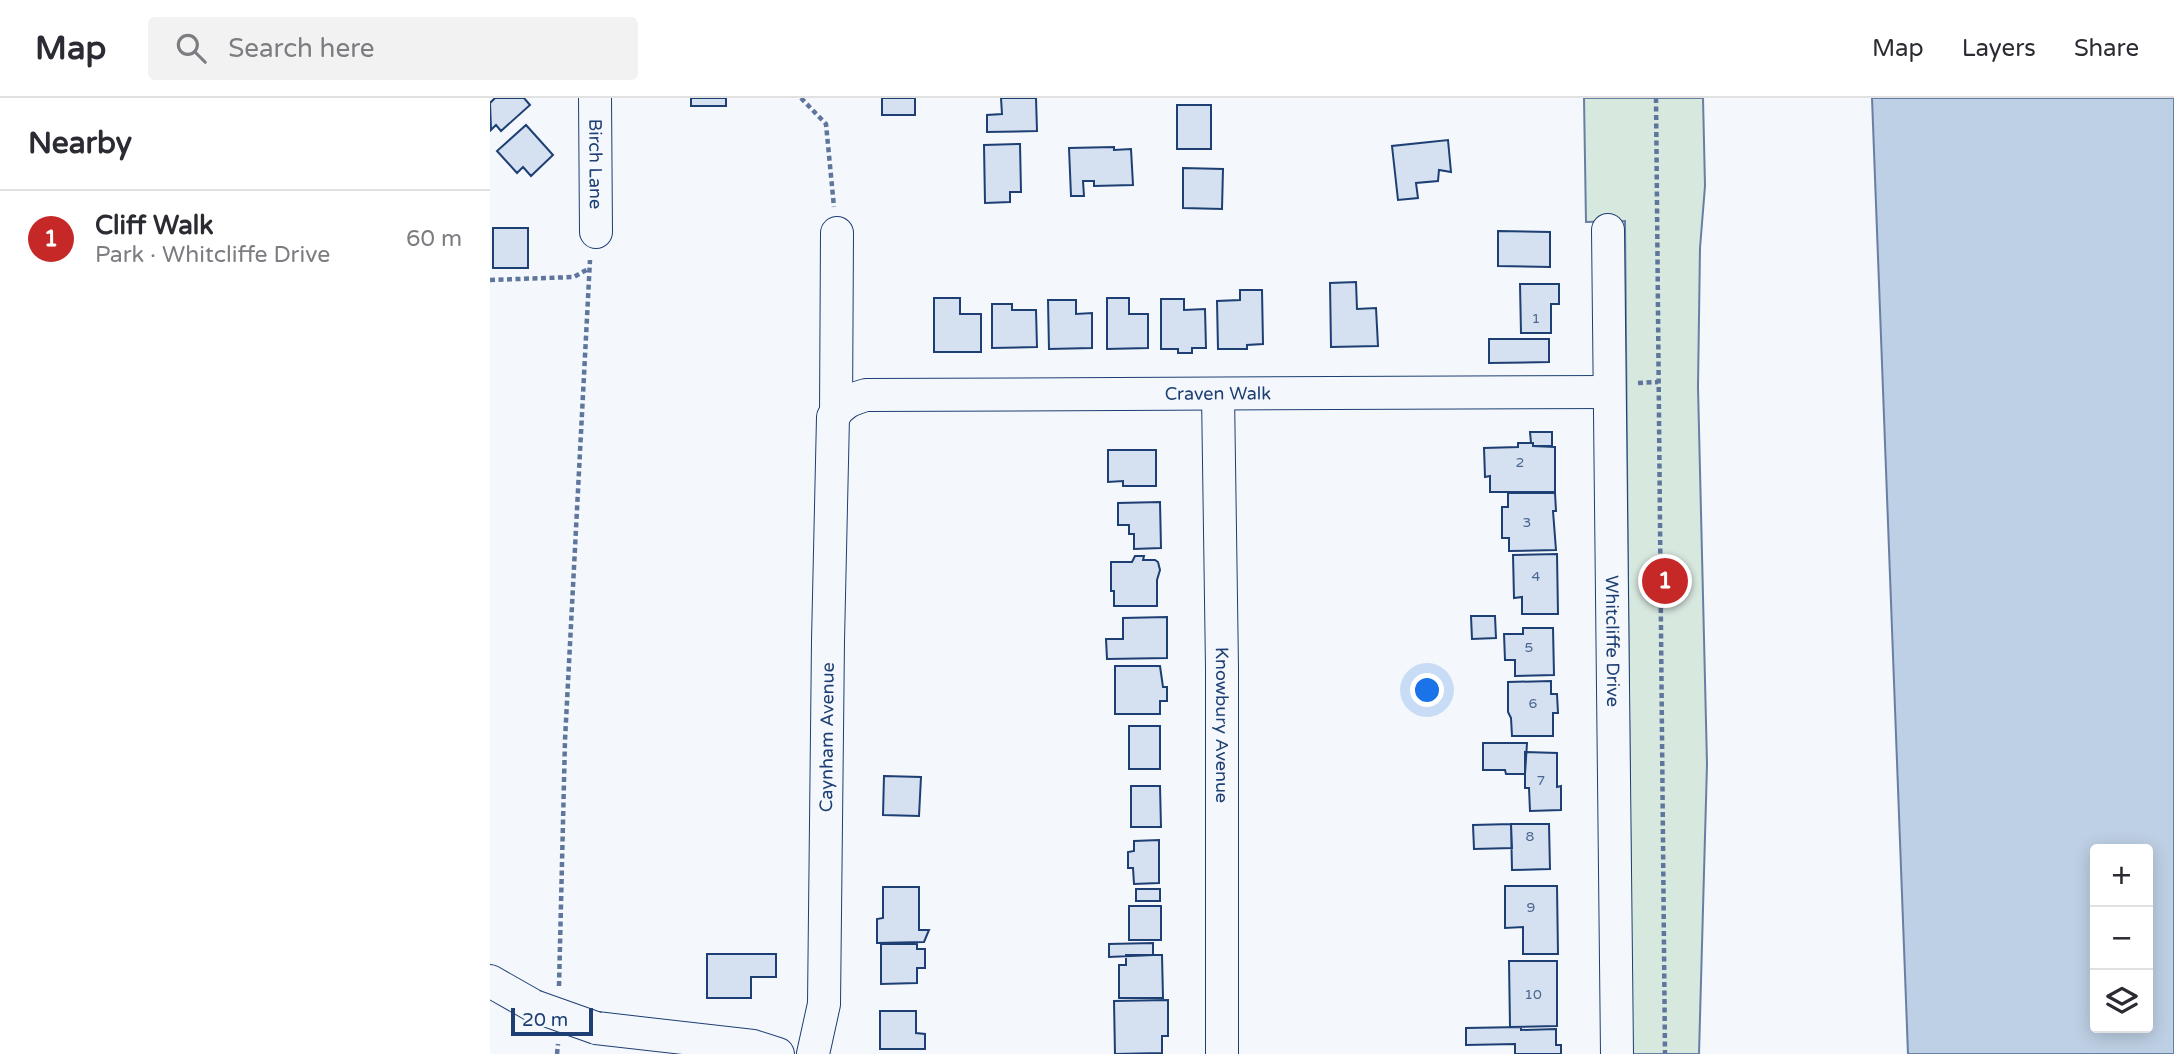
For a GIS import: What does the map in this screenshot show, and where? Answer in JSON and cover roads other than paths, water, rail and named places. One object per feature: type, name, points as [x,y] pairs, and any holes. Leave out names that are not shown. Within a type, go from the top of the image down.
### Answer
[{"type":"street","name":"Birch Lane","points":[[595,98],[596,232]]},
{"type":"street","name":"Whitcliffe Drive","points":[[1608,230],[1617,1054]]},
{"type":"street","name":"Caynham Avenue","points":[[813,1054],[824,1004],[828,641],[837,233]]},
{"type":"street","name":"Craven Walk","points":[[835,415],[852,399],[866,394],[1609,391]]},
{"type":"street","name":"Knowbury Avenue","points":[[1218,394],[1222,668],[1222,1054]]},
{"type":"street","points":[[490,981],[547,1003],[596,1028],[753,1046],[778,1054]]},
{"type":"water","points":[[1872,98],[2174,98],[2174,1054],[1908,1054]]},
{"type":"place","name":"Cliff Walk","points":[[1665,581]]}]
